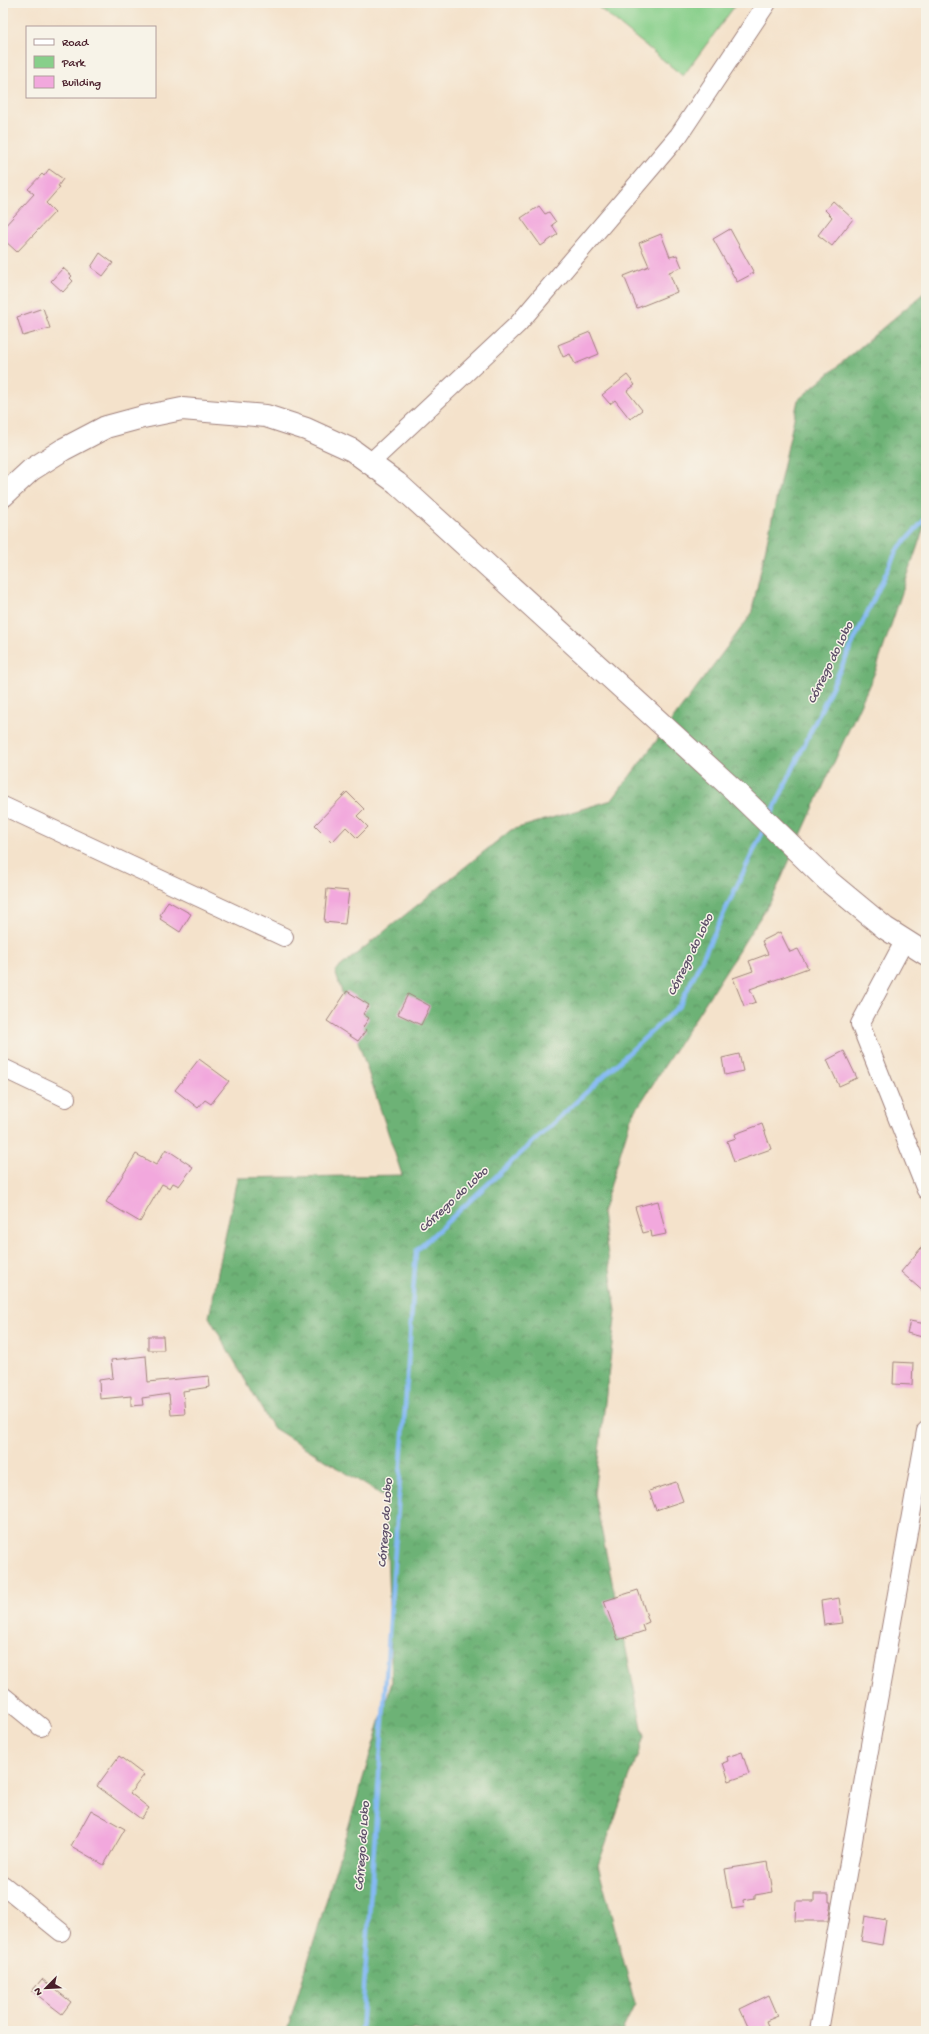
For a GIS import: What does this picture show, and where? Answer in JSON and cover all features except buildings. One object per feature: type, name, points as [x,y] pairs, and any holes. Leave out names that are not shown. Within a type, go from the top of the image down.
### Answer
[{"type":"street","points":[[370,463],[523,318],[679,135],[767,3]]},
{"type":"street","points":[[3,496],[32,470],[64,449],[106,427],[143,417],[182,409],[266,416],[306,429],[352,450],[397,483],[728,785],[827,880],[885,928],[926,954]]},
{"type":"street","points":[[3,806],[284,937]]},
{"type":"street","points":[[905,940],[860,1024],[926,1190]]},
{"type":"street","points":[[3,1068],[66,1098]]},
{"type":"street","points":[[819,2031],[926,1431]]},
{"type":"street","points":[[3,1696],[41,1727]]},
{"type":"street","points":[[3,1885],[61,1932]]},
{"type":"green space","points":[[593,3],[737,3],[683,76]]},
{"type":"green space","points":[[926,291],[926,521],[876,670],[772,899],[631,1118],[602,1213],[616,1311],[594,1494],[644,1737],[598,1865],[635,2004],[622,2031],[287,2031],[392,1682],[385,1497],[272,1427],[209,1317],[237,1178],[402,1175],[335,971],[511,830],[612,800],[751,615],[798,400]]},
{"type":"waterway","name":"Córrego do Lobo","points":[[770,817],[897,550],[926,518]]},
{"type":"waterway","name":"Córrego do Lobo","points":[[361,2031],[416,1251],[680,1005],[765,827]]}]
